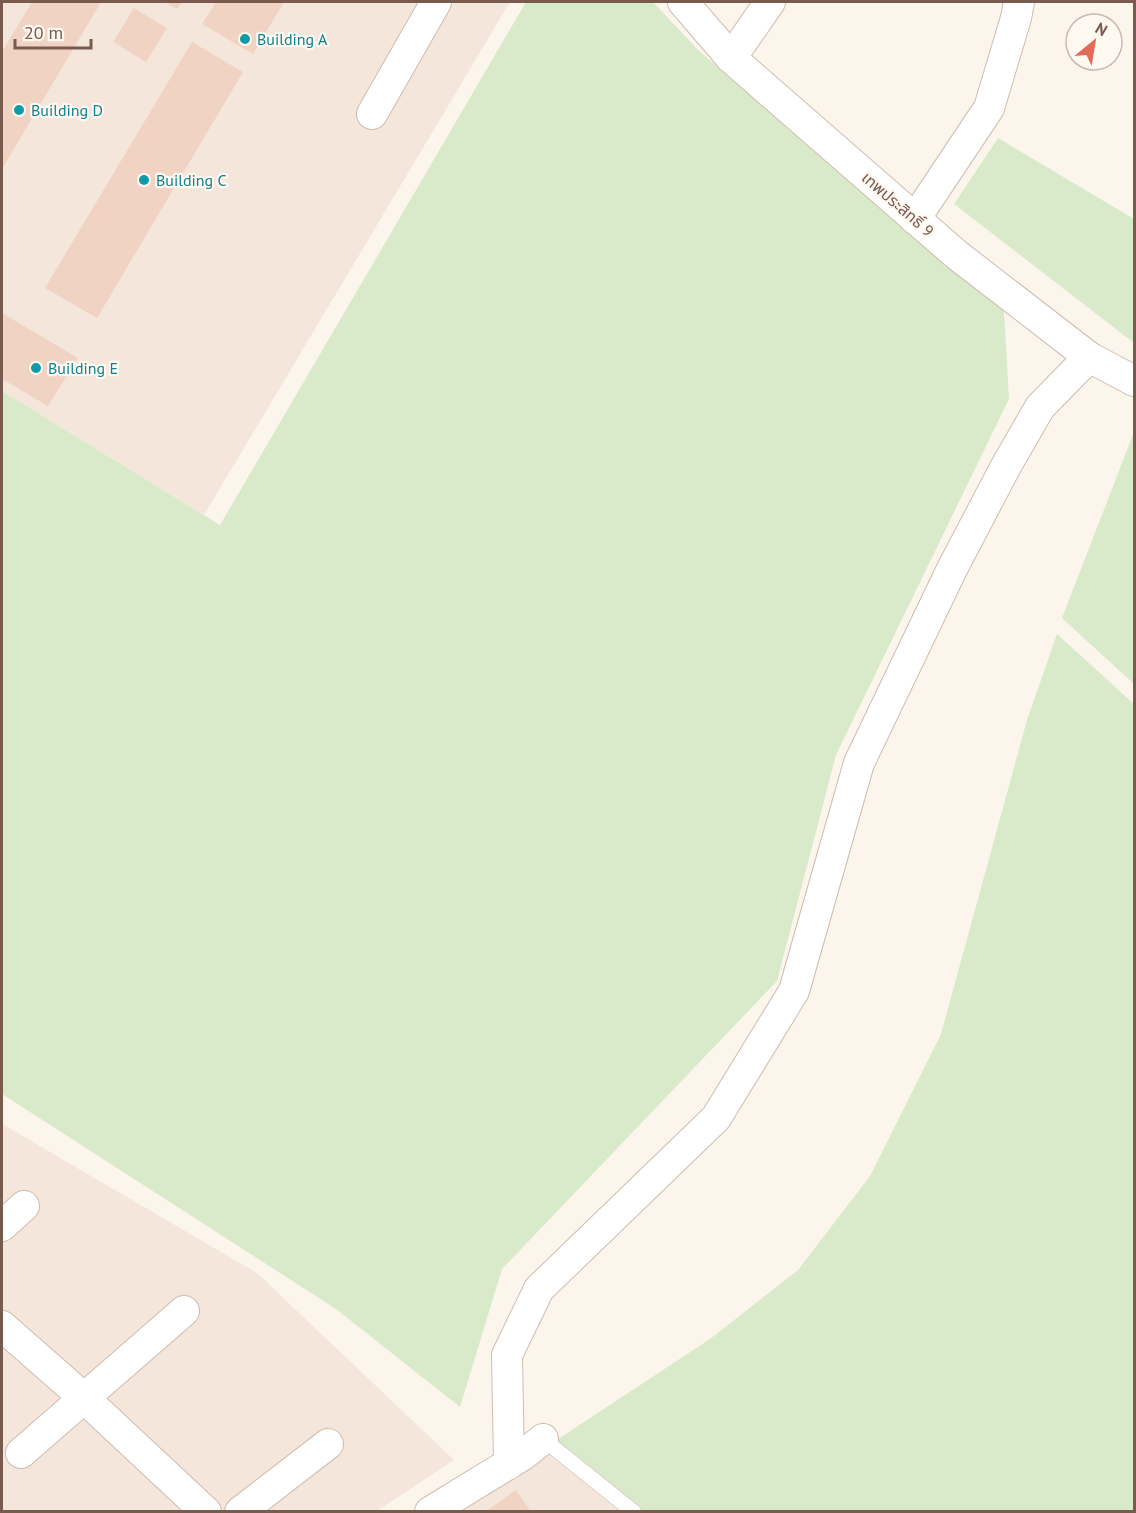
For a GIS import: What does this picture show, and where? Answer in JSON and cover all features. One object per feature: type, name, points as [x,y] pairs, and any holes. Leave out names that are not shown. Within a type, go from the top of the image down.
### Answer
[{"type":"street","points":[[372,114],[436,2]]},
{"type":"street","name":"เทพประสิทธิ์ 9","points":[[682,2],[731,58],[957,255],[1089,357],[1134,381]]},
{"type":"street","points":[[731,58],[770,2]]},
{"type":"street","points":[[915,219],[989,108],[1016,18],[1018,2]]},
{"type":"street","points":[[509,1464],[507,1355],[539,1289],[716,1118],[794,991],[859,763],[952,569],[1006,466],[1040,407],[1089,357]]},
{"type":"street","points":[[2,1226],[24,1206]]},
{"type":"street","points":[[21,1453],[184,1311]]},
{"type":"street","points":[[2,1326],[84,1398],[206,1512]]},
{"type":"street","points":[[430,1512],[523,1455],[543,1439]]},
{"type":"street","points":[[240,1512],[328,1444]]},
{"type":"lane","points":[[543,1439],[634,1512]]},
{"type":"shaded area","points":[[2,2],[510,2],[204,515],[2,391]]},
{"type":"shaded area","points":[[2,1124],[257,1273],[454,1460],[377,1511],[2,1512]]},
{"type":"shaded area","points":[[543,1449],[620,1511],[453,1512]]},
{"type":"green space","points":[[526,2],[653,2],[698,50],[1004,311],[1009,399],[836,755],[777,981],[502,1269],[460,1407],[336,1309],[2,1094],[2,391],[220,525]]},
{"type":"green space","points":[[998,138],[1134,219],[1134,343],[954,204]]},
{"type":"green space","points":[[1134,432],[1134,684],[1062,618]]},
{"type":"green space","points":[[1057,634],[1134,704],[1134,1511],[620,1511],[543,1449],[710,1339],[798,1270],[870,1176],[941,1034],[1027,720]]},
{"type":"building","name":"Building D","points":[[32,2],[101,2],[2,169],[2,52]]},
{"type":"building","points":[[164,2],[182,2],[177,9]]},
{"type":"building","name":"Building A","points":[[216,2],[284,2],[253,54],[202,24]]},
{"type":"building","points":[[134,8],[167,28],[146,62],[113,42]]},
{"type":"building","name":"Building C","points":[[192,42],[243,72],[97,318],[45,288]]},
{"type":"building","name":"Building E","points":[[2,313],[78,358],[48,406],[2,379]]},
{"type":"building","points":[[516,1490],[531,1512],[485,1512]]},
{"type":"place","name":"Building A","points":[[245,39]]},
{"type":"place","name":"Building D","points":[[19,110]]},
{"type":"place","name":"Building C","points":[[144,180]]},
{"type":"place","name":"Building E","points":[[36,368]]}]
